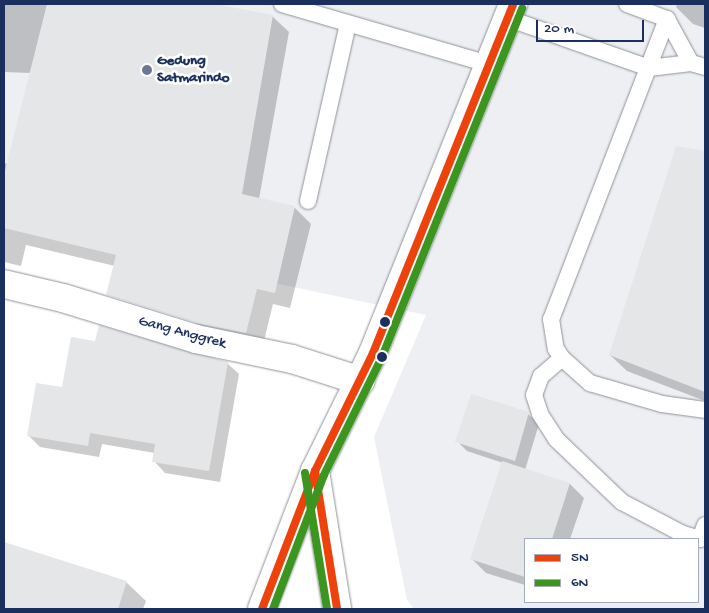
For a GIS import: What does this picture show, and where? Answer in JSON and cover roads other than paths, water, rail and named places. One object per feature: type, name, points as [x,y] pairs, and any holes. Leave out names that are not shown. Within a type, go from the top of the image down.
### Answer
[{"type":"main road","points":[[262,609],[314,471],[362,381],[510,11]]},
{"type":"main road","name":"Gang Anggrek","points":[[4,284],[63,298],[196,340],[292,359],[362,381]]},
{"type":"main road","points":[[314,471],[338,609]]},
{"type":"lane","points":[[282,4],[488,64]]},
{"type":"lane","points":[[627,4],[667,20],[698,65]]},
{"type":"lane","points":[[510,11],[649,68],[698,65]]},
{"type":"lane","points":[[667,20],[551,319],[556,349],[562,358],[590,383],[662,404],[705,410]]},
{"type":"lane","points":[[308,201],[348,23]]},
{"type":"lane","points":[[562,358],[541,376],[534,395],[540,414],[556,439],[622,502],[683,534],[704,535]]},
{"type":"place","name":"Gedung Satmarindo","points":[[147,70]]}]
